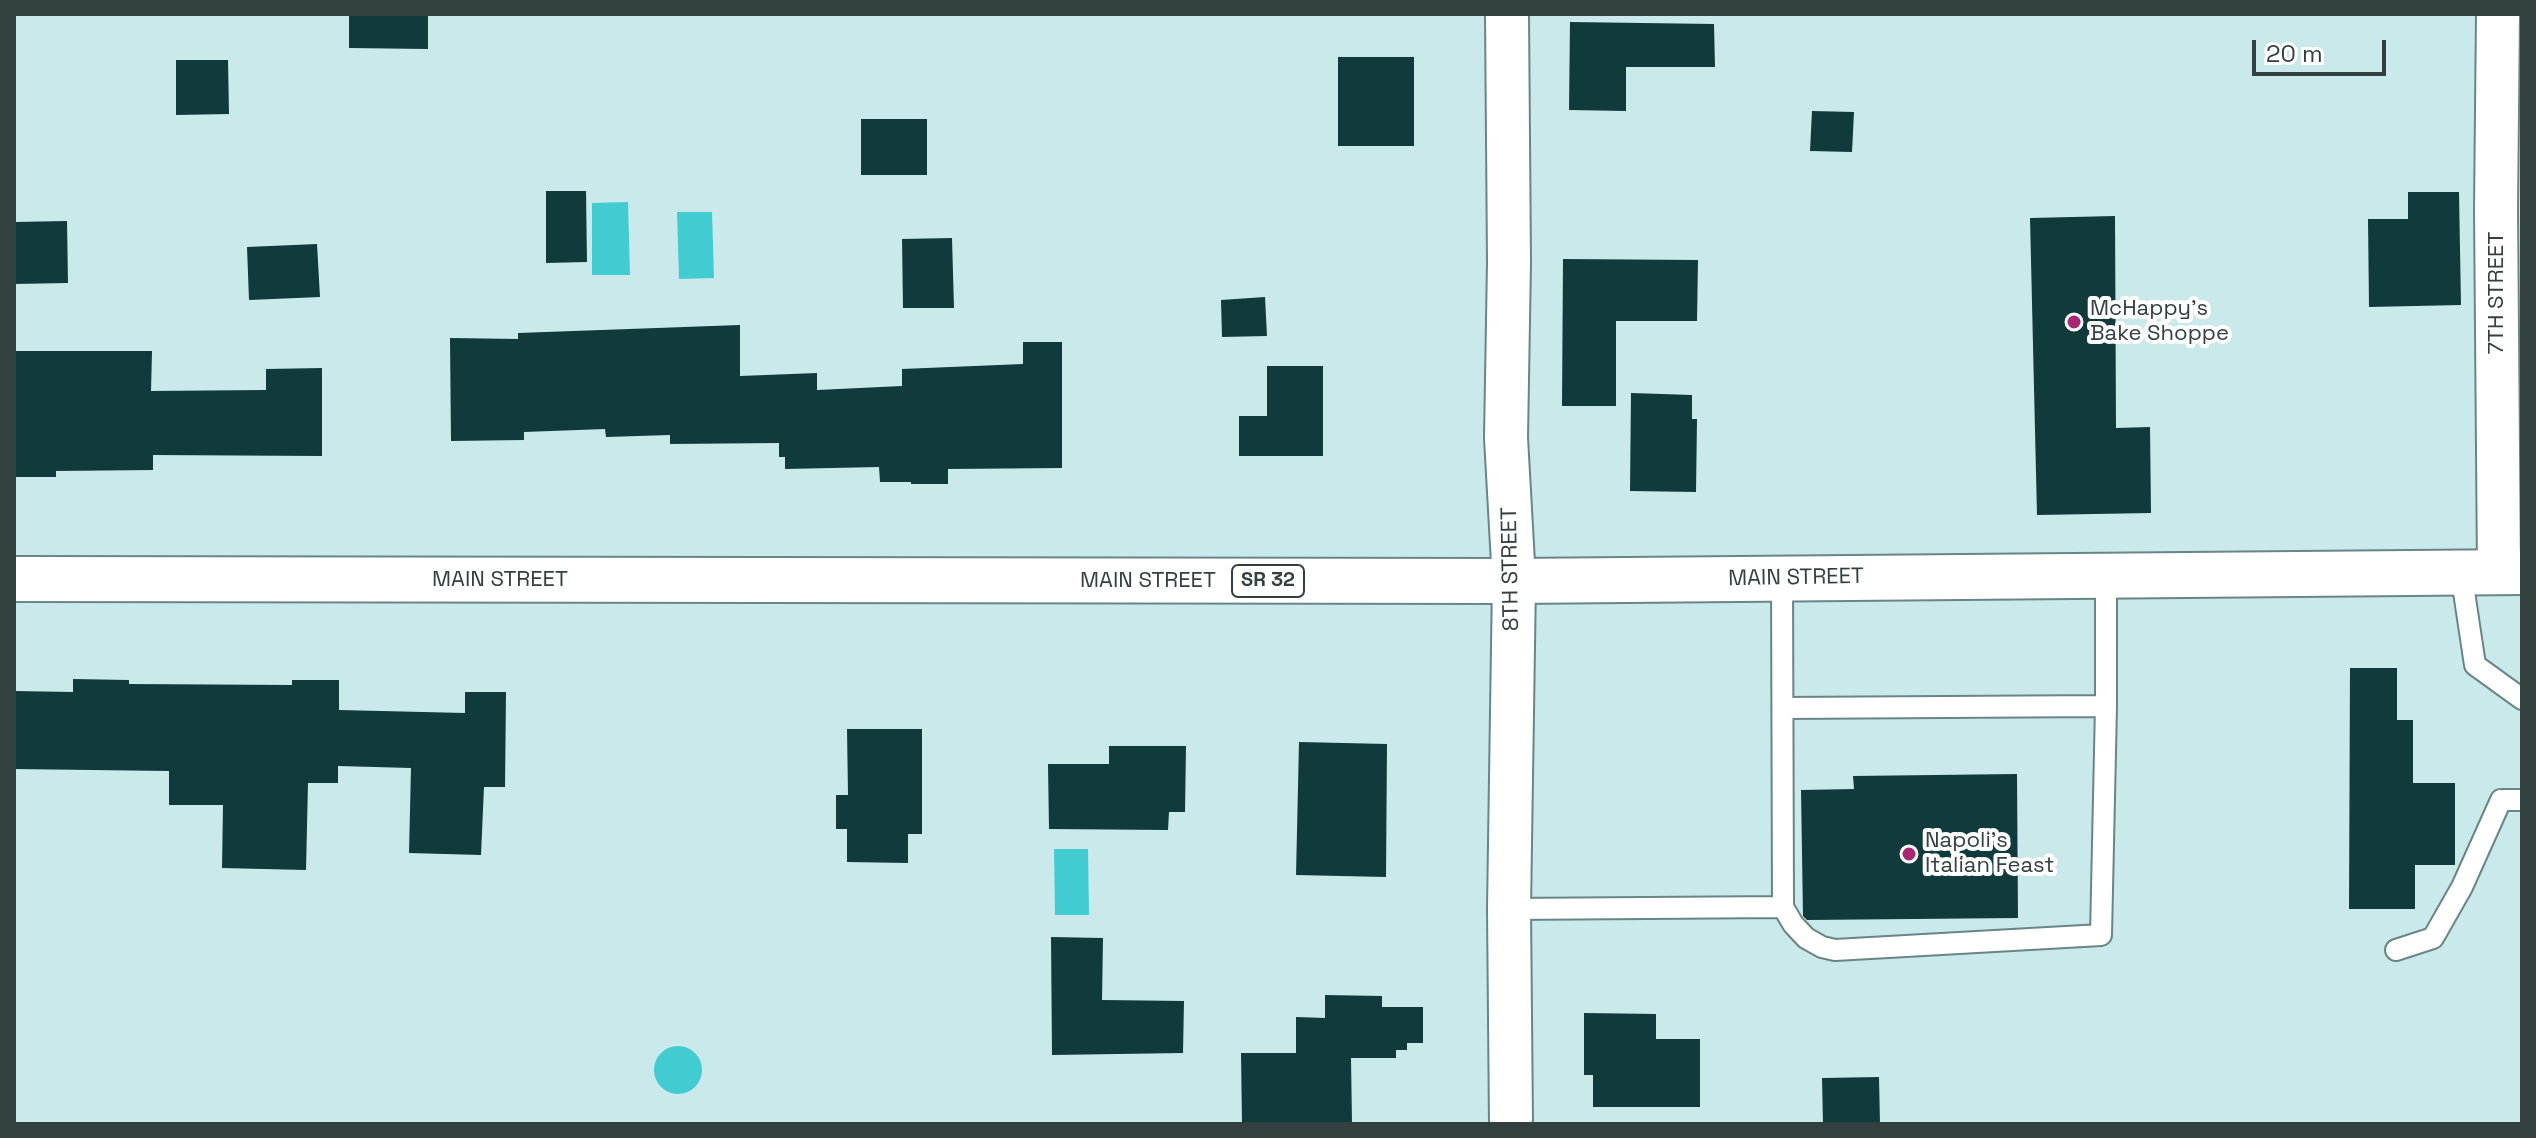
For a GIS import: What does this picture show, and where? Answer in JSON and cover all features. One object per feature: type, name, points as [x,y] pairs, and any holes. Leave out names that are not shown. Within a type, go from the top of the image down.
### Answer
[{"type":"main road","name":"MAIN STREET","points":[[14,579],[1514,581],[2494,572]]},
{"type":"street","name":"8TH STREET","points":[[1507,14],[1509,262],[1506,438],[1514,581],[1509,909],[1511,1124]]},
{"type":"street","name":"7TH STREET","points":[[2494,572],[2510,493],[2510,86],[2498,14]]},
{"type":"lane","points":[[2494,572],[2475,665],[2522,699]]},
{"type":"lane","points":[[1782,578],[1783,907],[1806,938],[1835,950],[2101,935],[2106,575]]},
{"type":"lane","points":[[1783,708],[2106,706]]},
{"type":"lane","points":[[2396,950],[2433,938],[2462,887],[2501,800],[2522,800]]},
{"type":"lane","points":[[1509,909],[1783,907]]},
{"type":"water","points":[[628,202],[630,275],[592,275],[592,203]]},
{"type":"water","points":[[677,212],[712,212],[714,278],[679,279]]},
{"type":"water","points":[[1054,849],[1088,849],[1089,915],[1055,915]]},
{"type":"water","points":[[678,1046],[695,1053],[702,1070],[695,1087],[678,1094],[661,1087],[654,1070],[661,1053]]},
{"type":"building","points":[[349,14],[428,14],[428,49],[349,48]]},
{"type":"building","points":[[1570,22],[1714,24],[1715,67],[1626,67],[1626,111],[1569,110]]},
{"type":"building","points":[[1338,57],[1414,57],[1414,146],[1338,146]]},
{"type":"building","points":[[176,60],[228,60],[229,114],[176,115]]},
{"type":"building","points":[[1812,111],[1854,112],[1852,152],[1810,151]]},
{"type":"building","points":[[861,119],[927,119],[927,175],[861,175]]},
{"type":"building","points":[[546,191],[586,191],[587,262],[546,263]]},
{"type":"building","points":[[2408,192],[2459,192],[2461,305],[2369,307],[2368,219],[2408,219]]},
{"type":"building","name":"McHappy’s Bake Shoppe","points":[[2115,216],[2116,428],[2150,427],[2151,513],[2037,515],[2030,218]]},
{"type":"building","points":[[67,221],[68,283],[14,284],[14,222]]},
{"type":"building","points":[[952,238],[954,308],[903,308],[902,239]]},
{"type":"building","points":[[317,244],[320,297],[249,300],[247,247]]},
{"type":"building","points":[[1563,259],[1698,260],[1697,321],[1616,321],[1616,406],[1562,406]]},
{"type":"building","points":[[1265,297],[1267,336],[1222,337],[1221,300]]},
{"type":"building","points":[[740,325],[740,376],[817,373],[817,390],[902,386],[902,369],[1023,364],[1023,342],[1062,342],[1062,468],[948,469],[948,484],[911,484],[880,482],[879,467],[785,469],[785,457],[779,457],[779,443],[670,444],[670,435],[606,437],[605,429],[524,432],[524,440],[451,441],[450,338],[518,339],[518,333]]},
{"type":"building","points":[[14,351],[152,351],[151,391],[266,390],[266,369],[322,368],[322,456],[153,455],[153,470],[56,471],[56,477],[14,477]]},
{"type":"building","points":[[1267,366],[1323,366],[1323,456],[1239,456],[1239,416],[1267,416]]},
{"type":"building","points":[[1631,393],[1692,395],[1692,419],[1697,419],[1696,492],[1630,491]]},
{"type":"building","points":[[2350,668],[2397,668],[2397,720],[2413,720],[2413,783],[2455,783],[2455,865],[2415,865],[2415,909],[2349,909]]},
{"type":"building","points":[[73,679],[129,680],[129,684],[292,685],[292,680],[339,680],[339,710],[465,713],[465,692],[506,692],[505,787],[484,787],[481,855],[409,853],[411,768],[338,766],[338,783],[308,783],[306,870],[222,868],[223,805],[169,805],[169,771],[14,769],[14,691],[73,692]]},
{"type":"building","points":[[847,729],[922,729],[922,834],[908,834],[908,863],[847,862],[847,829],[836,829],[836,795],[848,795]]},
{"type":"building","points":[[1299,742],[1387,744],[1386,877],[1296,875]]},
{"type":"building","points":[[1109,746],[1186,746],[1185,812],[1169,812],[1168,830],[1049,829],[1048,764],[1109,764]]},
{"type":"building","name":"Napoli’s Italian Feast","points":[[2017,774],[2018,918],[1807,920],[1803,916],[1801,790],[1854,789],[1853,776]]},
{"type":"building","points":[[1051,937],[1103,938],[1102,1000],[1184,1001],[1183,1053],[1052,1055]]},
{"type":"building","points":[[1325,995],[1382,996],[1382,1007],[1423,1007],[1423,1043],[1407,1043],[1407,1050],[1396,1050],[1396,1058],[1351,1058],[1352,1124],[1242,1124],[1241,1053],[1296,1053],[1296,1017],[1325,1018]]},
{"type":"building","points":[[1584,1013],[1656,1014],[1656,1039],[1700,1039],[1700,1107],[1593,1107],[1593,1075],[1584,1075]]},
{"type":"building","points":[[1879,1077],[1880,1124],[1823,1124],[1822,1078]]},
{"type":"place","name":"McHappy’s Bake Shoppe","points":[[2074,322]]},
{"type":"place","name":"Napoli’s Italian Feast","points":[[1909,854]]}]
